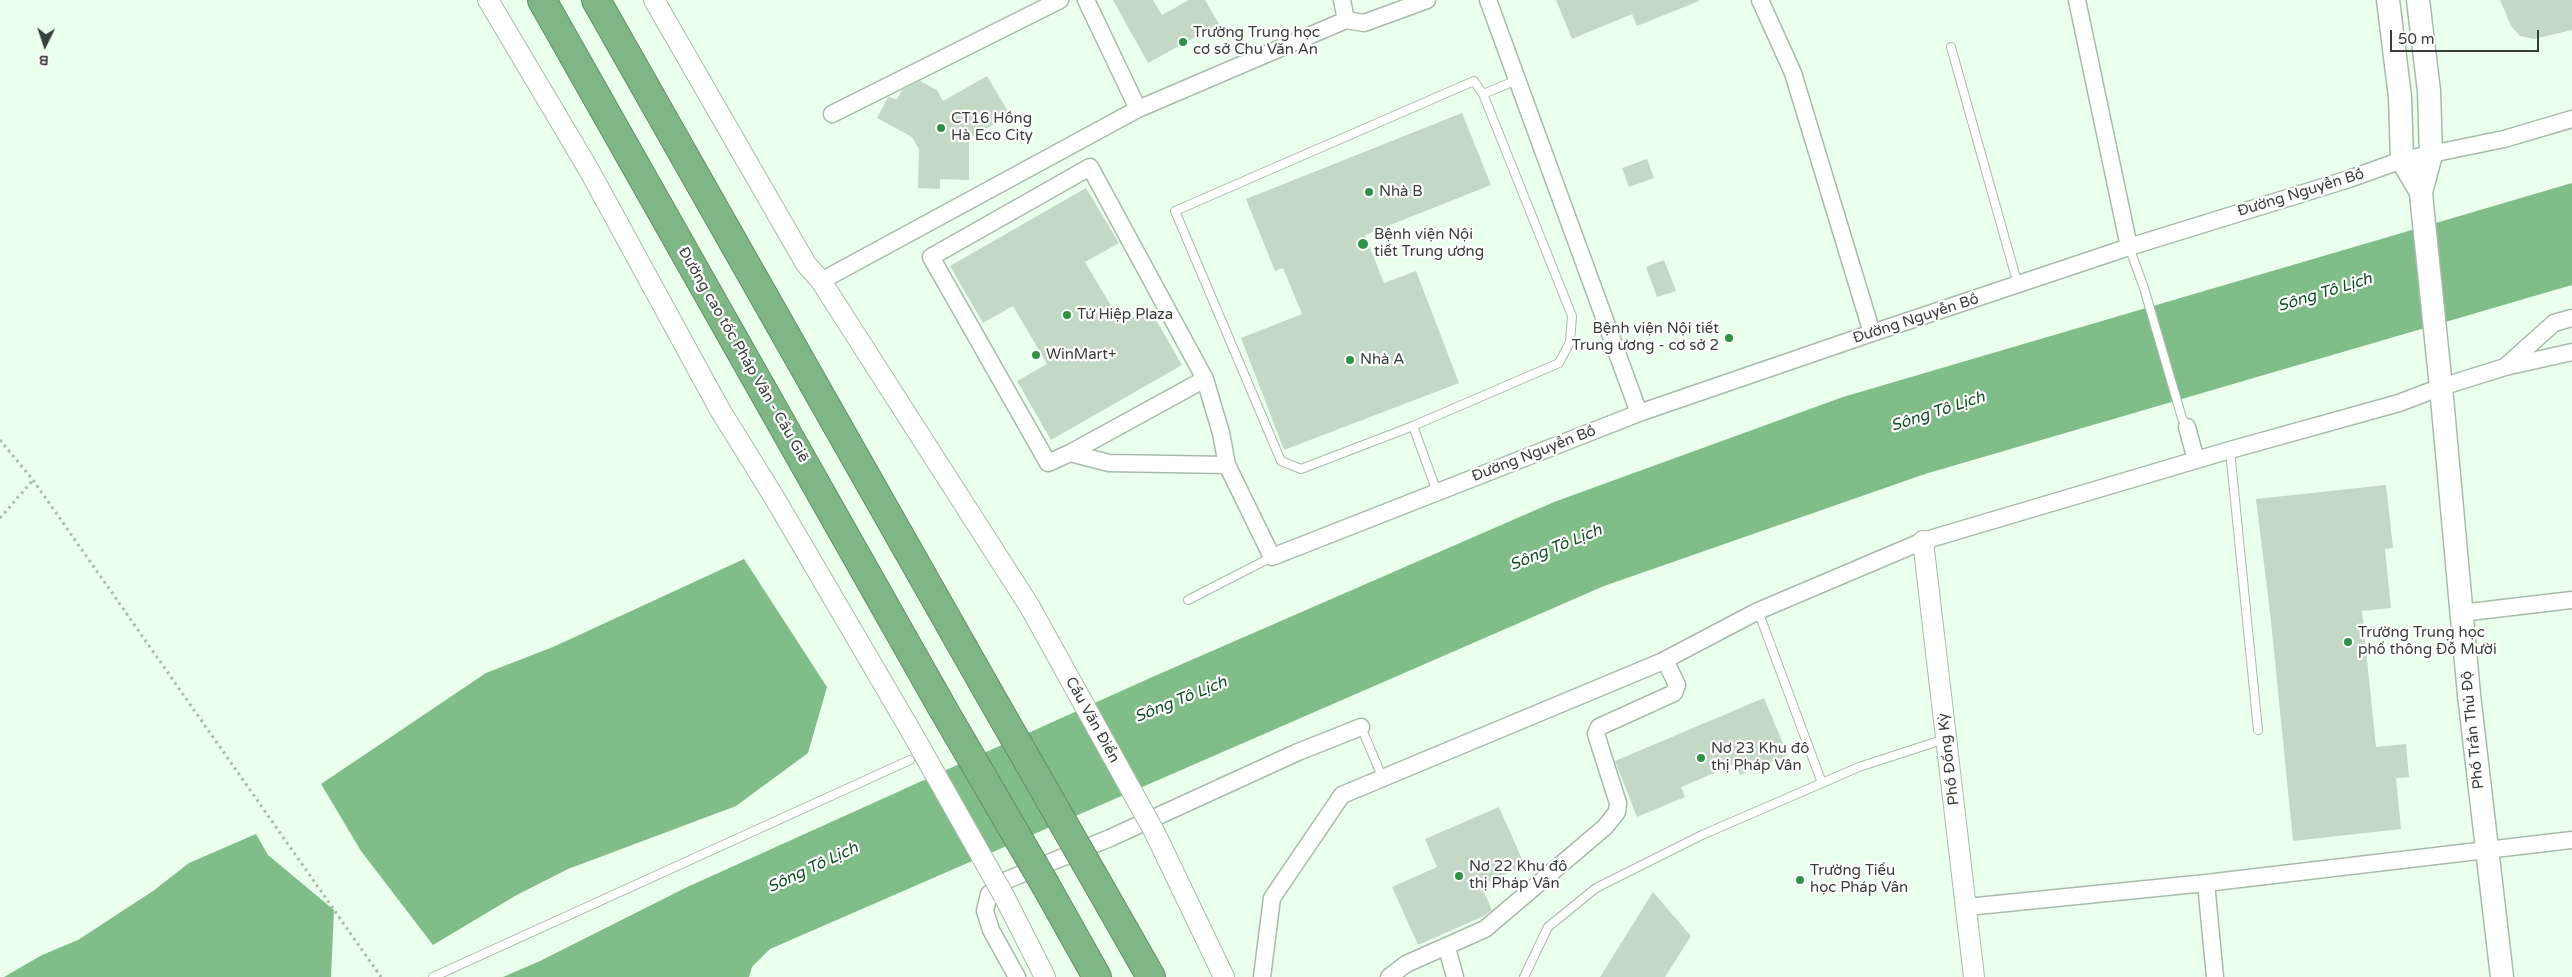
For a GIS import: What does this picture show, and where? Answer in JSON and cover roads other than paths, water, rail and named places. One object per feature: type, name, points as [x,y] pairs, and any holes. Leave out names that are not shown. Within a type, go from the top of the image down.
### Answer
[{"type":"highway","name":"Đường cao tốc Pháp Vân - Cầu Giẽ","points":[[542,0],[943,709],[1097,977]]},
{"type":"highway","points":[[596,0],[1150,977]]},
{"type":"main road","points":[[2388,0],[2400,97],[2402,160],[2421,202]]},
{"type":"main road","points":[[2418,0],[2429,91],[2432,155],[2421,202]]},
{"type":"main road","name":"Phố Trần Thủ Độ","points":[[2421,202],[2436,334],[2461,613],[2502,977]]},
{"type":"street","points":[[488,0],[589,170],[720,410],[908,726],[1004,896],[1045,977]]},
{"type":"street","name":"Cầu Văn Điển","points":[[654,0],[806,264],[821,281],[1030,607],[1155,833],[1224,977]]},
{"type":"street","points":[[832,114],[1060,0]]},
{"type":"street","points":[[1086,0],[1138,109]]},
{"type":"street","points":[[1342,0],[1346,20]]},
{"type":"street","points":[[821,281],[1138,109],[1346,20],[1364,23],[1427,0]]},
{"type":"street","points":[[1488,0],[1639,413]]},
{"type":"street","points":[[1760,0],[1793,73],[1872,333]]},
{"type":"street","points":[[2077,0],[2128,247]]},
{"type":"street","name":"Đường Nguyễn Bồ","points":[[1272,556],[1639,413],[1872,333],[2128,247],[2349,179],[2402,160],[2504,139],[2572,119]]},
{"type":"street","points":[[1205,379],[1070,453],[1048,463],[931,257],[1051,187],[1090,167],[1205,379],[1221,433],[1227,465],[1272,556]]},
{"type":"street","points":[[2505,367],[2554,323],[2572,318]]},
{"type":"street","points":[[1262,977],[1272,898],[1342,795],[1665,660],[1758,611],[1923,541],[2230,450],[2399,404],[2441,387],[2505,367],[2572,352]]},
{"type":"street","points":[[2185,422],[2196,460]]},
{"type":"street","points":[[1070,453],[1109,463],[1227,465]]},
{"type":"street","name":"Phố Đống Kỳ","points":[[1923,541],[1974,977]]},
{"type":"street","points":[[2461,613],[2572,600]]},
{"type":"street","points":[[1389,977],[1406,964],[1447,948],[1485,929],[1605,827],[1617,812],[1618,804],[1596,734],[1598,726],[1674,693],[1677,685],[1665,660]]},
{"type":"street","points":[[1017,977],[990,930],[985,911],[989,894],[1007,880],[1110,838],[1298,752],[1361,727]]},
{"type":"street","points":[[1967,907],[2572,840]]},
{"type":"street","points":[[2206,882],[2215,977]]},
{"type":"street","points":[[1447,948],[1454,977]]},
{"type":"lane","points":[[1951,47],[2018,285]]},
{"type":"lane","points":[[1483,94],[1517,80]]},
{"type":"lane","points":[[1474,82],[1483,94],[1572,316],[1570,342],[1559,362],[1414,426],[1301,469],[1281,461],[1175,211],[1474,82]]},
{"type":"lane","points":[[2128,247],[2144,288],[2185,422]]},
{"type":"lane","points":[[1414,426],[1437,492]]},
{"type":"lane","points":[[2230,450],[2258,730]]},
{"type":"lane","points":[[1188,600],[1272,556]]},
{"type":"lane","points":[[1758,611],[1822,783]]},
{"type":"lane","points":[[1361,727],[1383,779]]},
{"type":"lane","points":[[1524,977],[1548,926],[1596,888],[1702,835],[1858,767],[1947,738]]},
{"type":"lane","points":[[433,977],[910,760]]},
{"type":"water","name":"Sông Tô Lịch","points":[[2572,183],[2572,285],[1925,474],[1604,586],[770,949],[752,967],[749,977],[503,977],[540,961],[685,888],[1150,678],[1554,502],[1843,397]]},
{"type":"water","points":[[744,559],[827,687],[808,753],[736,806],[568,869],[515,896],[433,945],[361,851],[321,784],[486,673],[553,647]]},
{"type":"water","points":[[256,834],[268,855],[334,910],[331,977],[4,977],[42,955],[78,940],[153,891],[189,863]]},
{"type":"place","name":"Trường Trung học cơ sở Chu Văn An","points":[[1183,42]]},
{"type":"place","name":"CT16 Hồng Hà Eco City","points":[[941,128]]},
{"type":"place","name":"Nhà B","points":[[1369,192]]},
{"type":"place","name":"Bệnh viện Nội tiết Trung ương","points":[[1363,244]]},
{"type":"place","name":"Tứ Hiệp Plaza","points":[[1067,315]]},
{"type":"place","name":"Bệnh viện Nội tiết Trung ương - cơ sở 2","points":[[1729,338]]},
{"type":"place","name":"WinMart+","points":[[1036,355]]},
{"type":"place","name":"Nhà A","points":[[1350,360]]},
{"type":"place","name":"Trường Trung học phổ thông Đỗ Mười","points":[[2348,642]]},
{"type":"place","name":"Nơ 23 Khu đô thị Pháp Vân","points":[[1701,758]]},
{"type":"place","name":"Nơ 22 Khu đô thị Pháp Vân","points":[[1459,876]]},
{"type":"place","name":"Trường Tiểu học Pháp Vân","points":[[1800,880]]}]
